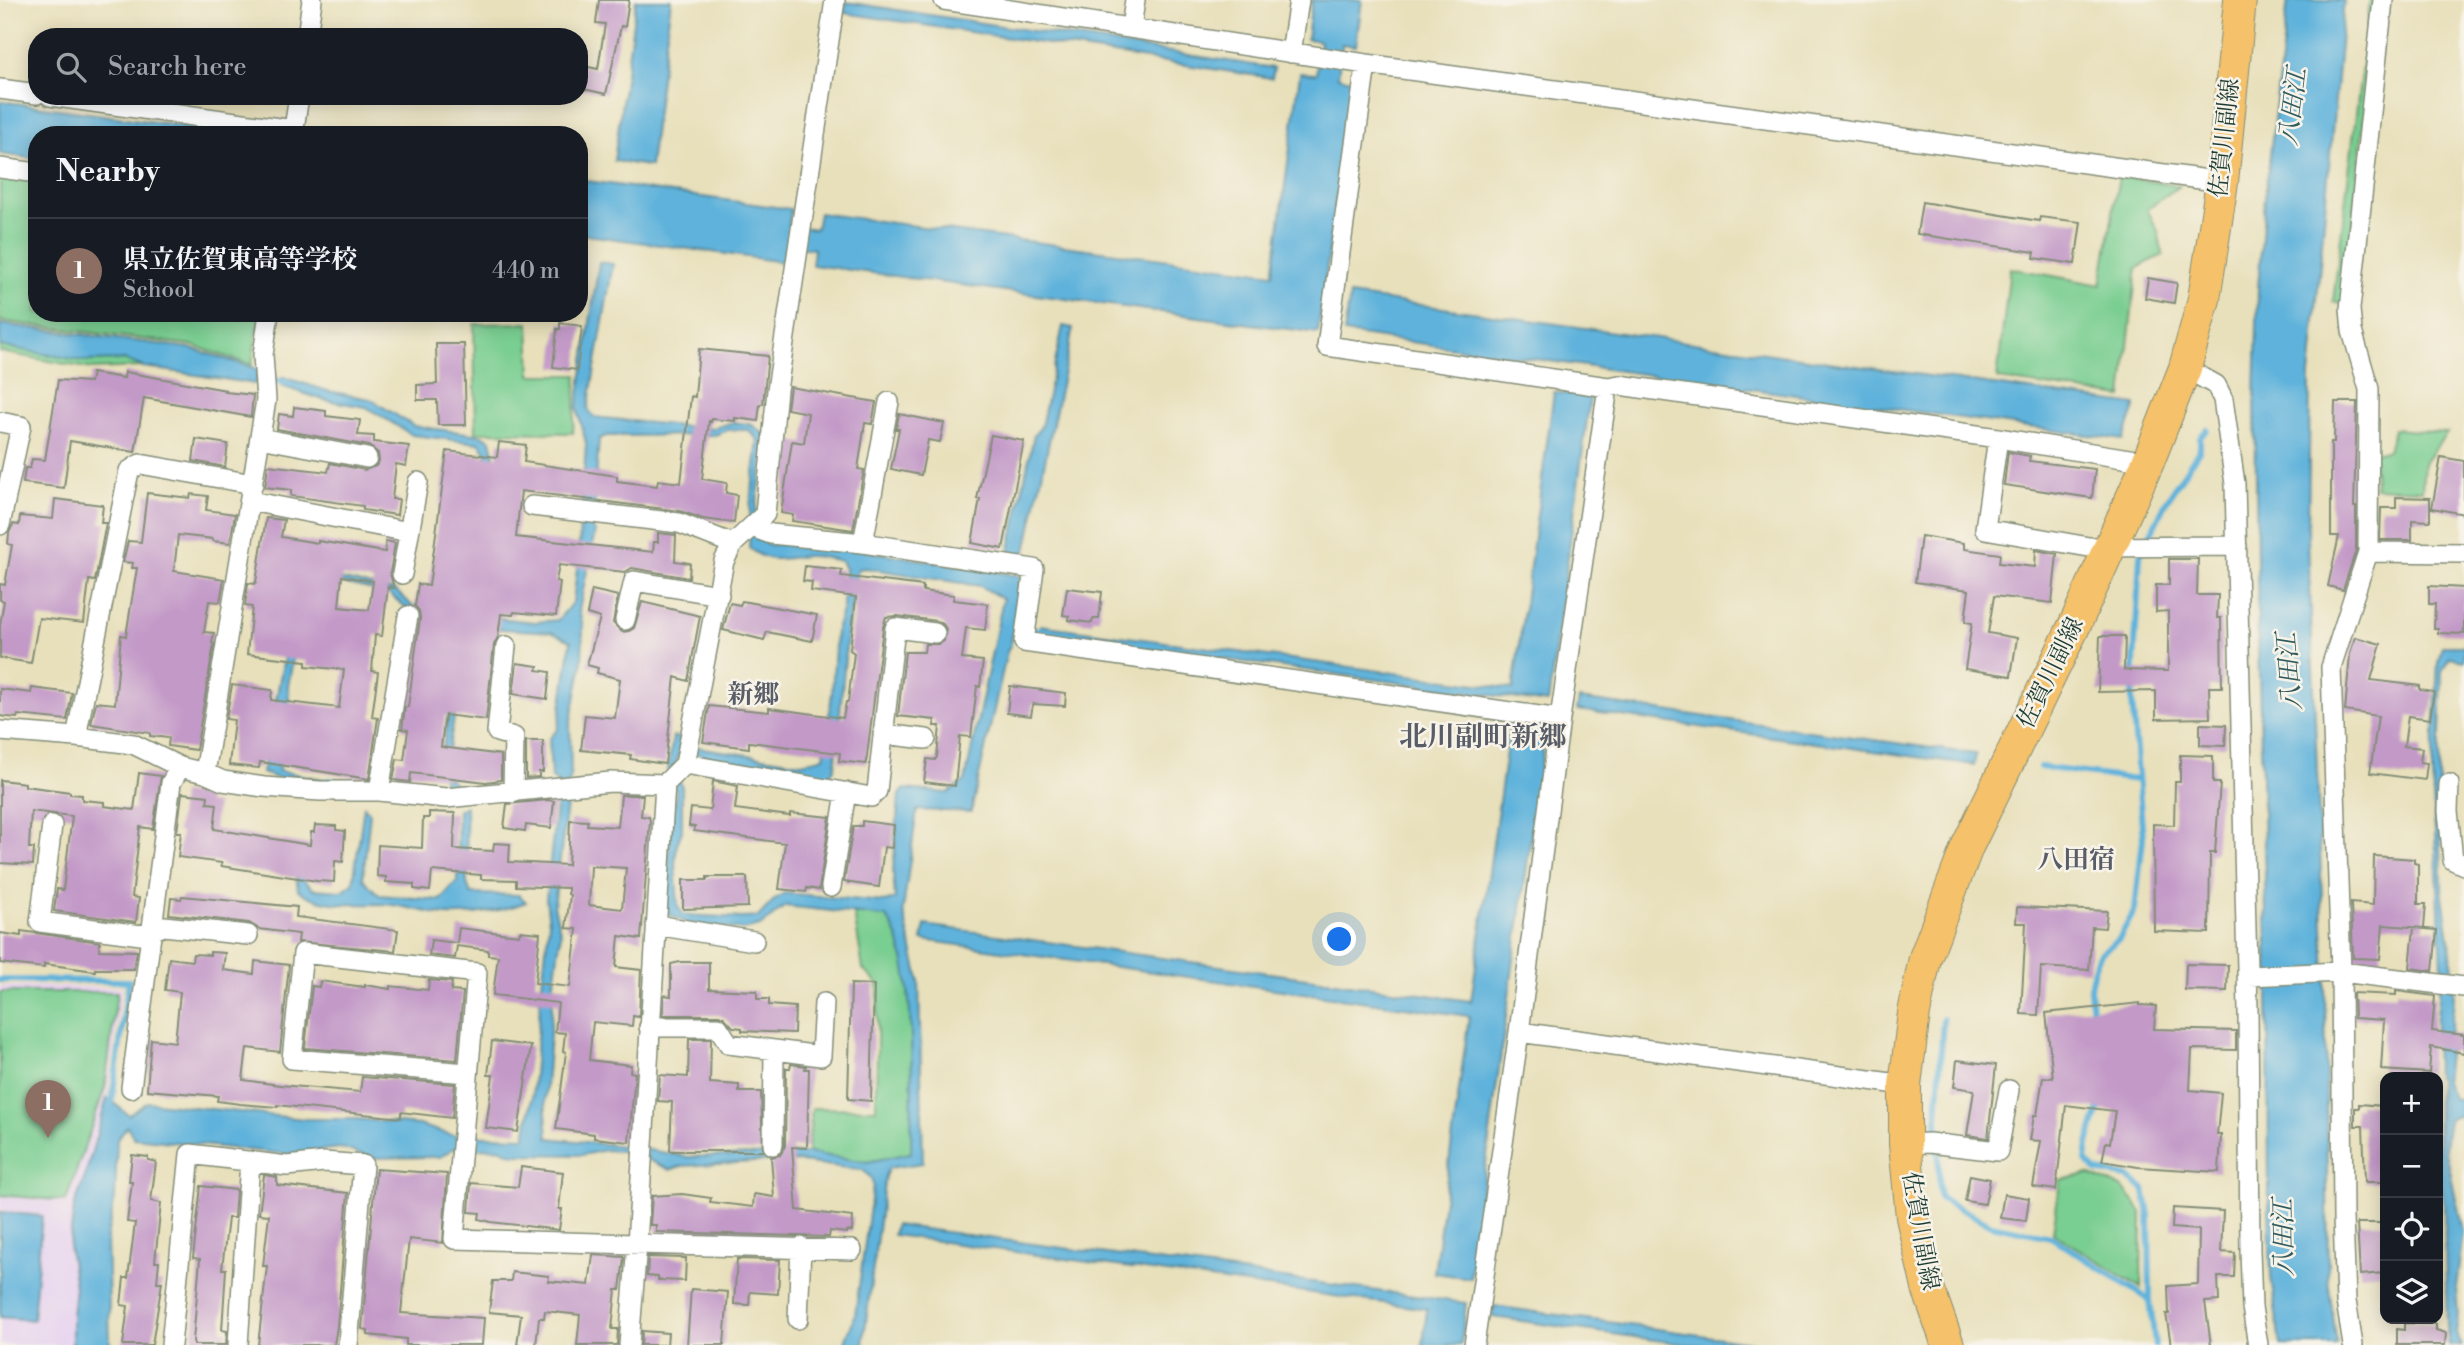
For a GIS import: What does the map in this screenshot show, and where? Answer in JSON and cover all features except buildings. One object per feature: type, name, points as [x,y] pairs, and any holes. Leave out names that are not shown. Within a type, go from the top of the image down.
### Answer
[{"type":"main road","name":"佐賀川副線","points":[[1948,1345],[1928,1288],[1912,1217],[1927,1144],[1905,1086],[1914,1013],[1925,958],[1962,860],[2132,547],[2148,462],[2185,368],[2204,299],[2221,182],[2240,0]]},
{"type":"street","points":[[308,28],[312,0]]},
{"type":"street","points":[[629,1345],[656,925],[679,766],[719,595],[724,561],[765,514],[777,390],[835,0]]},
{"type":"street","points":[[944,0],[1344,61],[2221,182]]},
{"type":"street","points":[[1131,28],[1135,0]]},
{"type":"street","points":[[1291,53],[1299,0]]},
{"type":"street","points":[[2353,1345],[2346,1301],[2343,1217],[2341,972],[2332,667],[2368,552],[2369,389],[2353,331],[2350,309],[2383,0]]},
{"type":"street","points":[[1366,64],[1327,346],[1608,387],[1619,385],[1998,438],[2148,462]]},
{"type":"street","points":[[0,89],[28,93]]},
{"type":"street","points":[[111,105],[252,126]]},
{"type":"street","points":[[294,126],[298,105]]},
{"type":"street","points":[[0,168],[28,172]]},
{"type":"street","points":[[205,773],[266,400],[263,355],[268,322]]},
{"type":"street","points":[[2185,368],[2216,385],[2223,399],[2235,484],[2248,976],[2250,1250],[2252,1307],[2258,1345]]},
{"type":"street","points":[[1474,1345],[1608,387]]},
{"type":"street","points":[[863,543],[889,402]]},
{"type":"street","points":[[0,422],[21,426],[0,525]]},
{"type":"street","points":[[260,438],[367,458]]},
{"type":"street","points":[[1998,438],[1985,530],[2089,547],[2237,546]]},
{"type":"street","points":[[76,737],[129,471],[140,464],[409,532]]},
{"type":"street","points":[[402,574],[418,482]]},
{"type":"street","points":[[532,506],[863,543],[1034,569],[1024,642],[1560,719]]},
{"type":"street","points":[[2368,552],[2464,553]]},
{"type":"street","points":[[625,620],[634,581],[719,595]]},
{"type":"street","points":[[379,791],[408,616]]},
{"type":"street","points":[[0,731],[132,744],[180,767],[223,781],[264,787],[379,791],[446,798],[611,782],[679,766],[871,797],[877,791],[895,628],[936,633]]},
{"type":"street","points":[[506,646],[497,732],[514,737],[513,793]]},
{"type":"street","points":[[883,734],[926,739]]},
{"type":"street","points":[[131,1088],[171,783],[180,767]]},
{"type":"street","points":[[2449,784],[2448,811],[2453,860],[2464,865]]},
{"type":"street","points":[[831,887],[846,792]]},
{"type":"street","points":[[52,825],[40,922],[141,935],[164,926],[248,935]]},
{"type":"street","points":[[656,925],[754,941]]},
{"type":"street","points":[[468,1073],[292,1059],[303,953],[477,973],[454,1239],[852,1250]]},
{"type":"street","points":[[2248,976],[2341,972],[2461,986]]},
{"type":"street","points":[[649,1027],[718,1027],[729,1044],[821,1056],[824,1003]]},
{"type":"street","points":[[1519,1032],[1905,1086]]},
{"type":"street","points":[[773,1145],[774,1050]]},
{"type":"street","points":[[1927,1144],[1998,1151],[2008,1090]]},
{"type":"street","points":[[171,1345],[190,1154],[287,1166],[324,1162],[363,1165],[348,1345]]},
{"type":"street","points":[[238,1345],[250,1161]]},
{"type":"street","points":[[798,1319],[801,1247]]},
{"type":"shaded area","points":[[0,986],[122,987],[107,1098],[74,1207],[69,1247],[75,1288],[72,1345],[0,1345]]},
{"type":"green space","points":[[2370,0],[2376,0],[2345,303],[2333,302]]},
{"type":"green space","points":[[0,172],[28,176],[28,322],[259,322],[252,365],[191,345],[0,321]]},
{"type":"green space","points":[[2119,176],[2179,186],[2147,209],[2158,231],[2163,255],[2137,268],[2122,397],[1997,379],[2010,268],[2101,285]]},
{"type":"green space","points":[[529,323],[531,375],[577,375],[573,433],[476,432],[474,324]]},
{"type":"green space","points":[[0,346],[84,361],[126,360],[143,367],[92,369],[0,352]]},
{"type":"green space","points":[[2394,429],[2447,433],[2424,463],[2422,490],[2375,488],[2373,452],[2388,451]]},
{"type":"green space","points":[[854,913],[886,916],[897,934],[904,961],[911,1028],[911,1153],[867,1162],[808,1153],[812,1108],[876,1109],[878,984],[863,969]]},
{"type":"green space","points":[[0,992],[117,992],[105,1087],[66,1201],[0,1195]]},
{"type":"green space","points":[[2088,1174],[2123,1188],[2142,1212],[2141,1288],[2053,1233],[2060,1180]]},
{"type":"water","points":[[636,0],[671,0],[650,166],[614,161]]},
{"type":"water","points":[[1312,0],[1362,0],[1356,46],[1342,44],[1338,77],[1352,80],[1318,333],[812,265],[814,249],[786,246],[784,262],[588,235],[588,181],[791,209],[789,225],[816,229],[819,213],[1273,274],[1300,73],[1316,74],[1320,41],[1307,39]]},
{"type":"water","name":"八田江","points":[[2288,0],[2344,0],[2310,376],[2308,537],[2325,977],[2328,1279],[2337,1345],[2280,1345],[2271,1277],[2268,978],[2258,645],[2255,396],[2258,288],[2265,197]]},
{"type":"water","points":[[846,2],[1274,68],[1272,78],[844,13]]},
{"type":"water","points":[[0,101],[184,126],[28,126],[28,158],[0,154]]},
{"type":"water","points":[[599,262],[613,264],[588,409],[594,417],[710,429],[734,422],[752,425],[767,436],[756,507],[756,539],[770,545],[795,543],[861,550],[1021,576],[1011,644],[971,812],[917,810],[903,910],[919,979],[923,1163],[889,1168],[885,1176],[863,1345],[844,1345],[855,1315],[873,1185],[871,1178],[863,1170],[772,1161],[682,1166],[670,1170],[631,1152],[606,1150],[582,1155],[513,1154],[499,1148],[452,1149],[440,1157],[373,1158],[341,1148],[287,1154],[134,1138],[127,1126],[117,1140],[115,1199],[107,1236],[110,1345],[72,1345],[75,1287],[69,1247],[74,1207],[107,1098],[129,1115],[147,1102],[305,1119],[358,1119],[419,1125],[452,1135],[525,1137],[532,1098],[549,922],[546,899],[559,795],[556,781],[551,777],[549,739],[558,729],[571,641],[551,632],[485,628],[460,684],[448,753],[448,778],[458,786],[451,789],[443,782],[442,754],[454,682],[431,624],[388,593],[321,579],[307,585],[288,686],[290,712],[278,752],[279,771],[328,780],[277,778],[262,773],[299,579],[307,572],[396,591],[419,612],[434,620],[460,617],[487,453],[479,443],[412,435],[366,407],[324,400],[281,386],[280,381],[283,377],[328,391],[370,399],[414,426],[481,435],[491,440],[494,453],[473,603],[487,617],[535,622],[558,620],[573,602],[580,523],[584,521],[582,505],[586,443],[577,408]],"holes":[[[728,430],[749,430],[758,440],[750,507],[749,548],[770,559],[811,556],[841,561],[845,569],[843,607],[836,631],[824,757],[802,763],[683,745],[682,739],[673,736],[668,769],[676,791],[669,846],[666,913],[687,923],[744,930],[760,926],[785,906],[886,917],[897,935],[908,994],[912,1065],[911,1153],[867,1162],[808,1153],[688,1157],[633,1147],[548,1138],[545,1100],[554,982],[561,934],[554,906],[568,797],[564,794],[571,777],[570,725],[582,665],[583,626],[579,610],[595,532],[590,522],[594,507],[599,439],[606,436],[715,435]],[[858,569],[980,586],[1003,599],[965,781],[948,793],[905,789],[899,795],[893,872],[895,899],[884,902],[784,893],[758,917],[684,915],[678,907],[675,864],[677,844],[682,831],[682,787],[675,766],[680,749],[709,757],[710,762],[826,781],[835,767],[848,626]]]},
{"type":"water","points":[[1350,295],[2136,405],[2123,440],[1344,333]]},
{"type":"water","points":[[0,324],[189,348],[258,369],[256,384],[143,367],[126,360],[84,361],[0,346]]},
{"type":"water","points":[[1063,326],[1073,328],[1025,556],[1009,553],[1034,435],[1041,427]]},
{"type":"water","points":[[1554,392],[1590,397],[1548,703],[1038,634],[1040,625],[1513,689]]},
{"type":"water","points":[[2442,646],[2464,646],[2464,660],[2450,657],[2442,671],[2439,772],[2442,888],[2453,969],[2454,1000],[2445,1082],[2452,1098],[2464,1100],[2464,1114],[2449,1119],[2445,1147],[2463,1232],[2456,1288],[2456,1333],[2462,1345],[2449,1345],[2447,1328],[2443,1072],[2436,1072],[2435,1034],[2442,967],[2432,773],[2438,662]]},
{"type":"water","points":[[1579,699],[1976,754],[1974,765],[1577,710]]},
{"type":"water","points":[[1510,723],[1546,728],[1470,1278],[1434,1273],[1469,1016],[922,940],[925,925],[1471,1001]]},
{"type":"water","points":[[364,806],[370,813],[363,879],[379,895],[440,900],[457,881],[458,810],[466,806],[467,883],[471,894],[519,895],[526,902],[487,912],[446,915],[382,904],[328,902],[307,896],[298,890],[296,876],[301,866],[304,880],[313,889],[342,891],[353,883]]},
{"type":"water","points":[[0,1212],[42,1216],[33,1320],[0,1317]]},
{"type":"water","points":[[895,1225],[1466,1303],[1461,1345],[1423,1345],[1427,1309],[893,1235]]},
{"type":"water","points":[[1494,1306],[1771,1345],[1690,1345],[1492,1317]]},
{"type":"waterway","points":[[266,379],[280,381]]},
{"type":"waterway","points":[[2092,1014],[2090,988],[2094,968],[2101,953],[2119,939],[2135,910],[2143,839],[2132,700],[2140,556],[2167,500],[2200,449],[2200,437],[2207,430]]},
{"type":"waterway","points":[[1013,626],[1039,630]]},
{"type":"waterway","points":[[2040,767],[2137,780]]},
{"type":"waterway","points":[[328,780],[344,782]]},
{"type":"waterway","points":[[0,980],[129,981],[111,1107]]},
{"type":"waterway","points":[[1943,1019],[1937,1118],[1940,1198],[1991,1225],[2051,1237],[2150,1300]]},
{"type":"waterway","points":[[2101,1101],[2088,1144],[2086,1161],[2096,1171],[2127,1177],[2144,1189],[2149,1215],[2150,1300],[2155,1345]]},
{"type":"place","name":"県立佐賀東高等学校","points":[[48,1138]]},
{"type":"district","name":"新郷","points":[[753,695]]},
{"type":"district","name":"北川副町新郷","points":[[1483,737]]},
{"type":"district","name":"八田宿","points":[[2076,860]]}]
